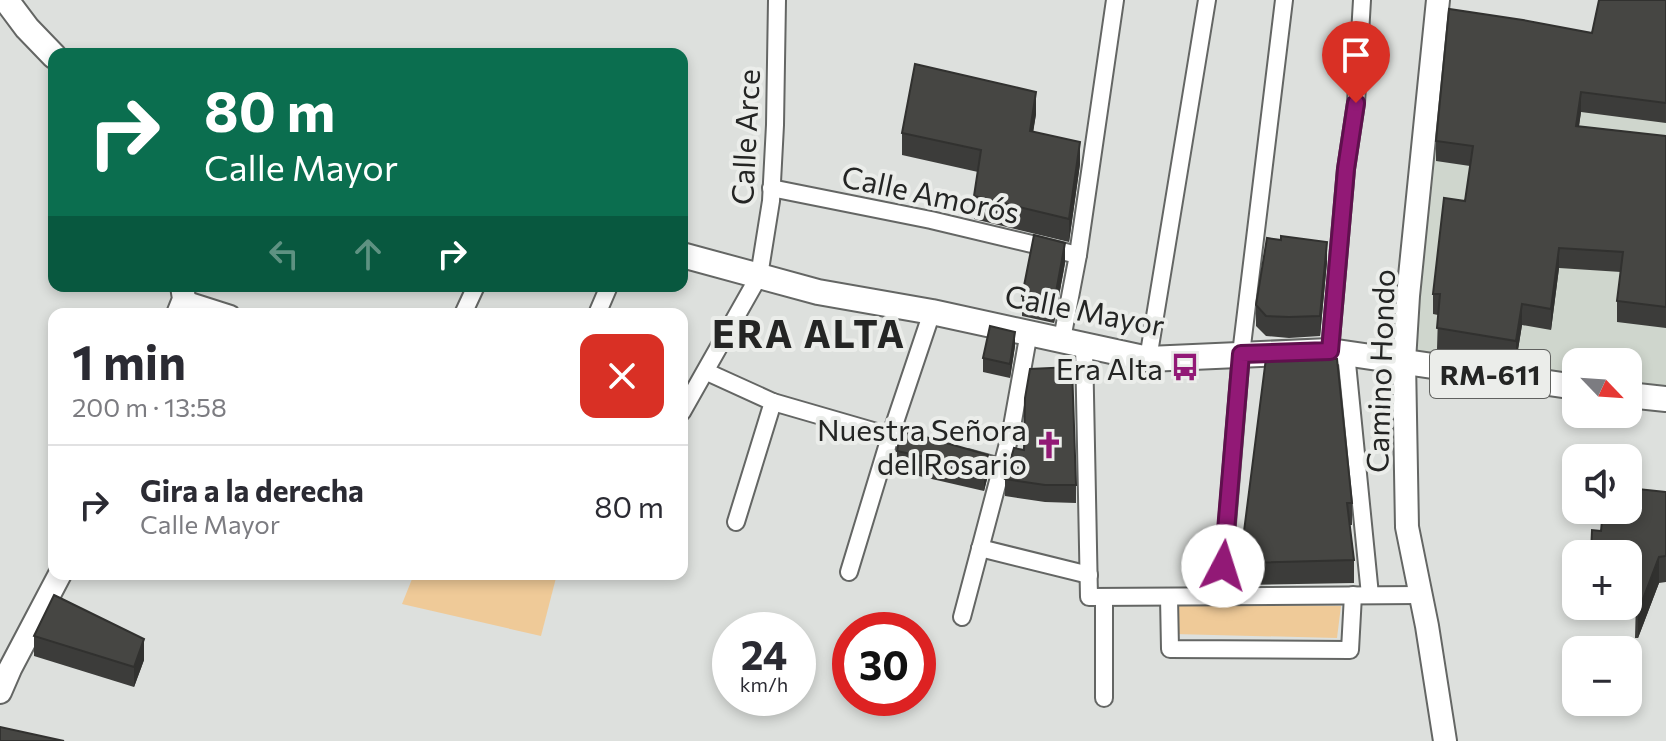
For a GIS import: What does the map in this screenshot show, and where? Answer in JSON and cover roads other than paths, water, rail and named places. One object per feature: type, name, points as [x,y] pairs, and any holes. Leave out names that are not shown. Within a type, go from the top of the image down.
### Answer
[{"type":"main road","points":[[6,0],[48,50]]},
{"type":"main road","name":"Camino Hondo","points":[[1438,0],[1404,361],[1407,527],[1445,741]]},
{"type":"main road","name":"RM-611","points":[[688,257],[759,276]]},
{"type":"main road","name":"Calle Mayor","points":[[759,276],[818,292],[932,312],[1148,359],[1338,352],[1404,361]]},
{"type":"main road","name":"RM-611","points":[[1404,361],[1562,385]]},
{"type":"main road","points":[[1642,396],[1666,399]]},
{"type":"main road","points":[[0,692],[5,667],[56,580]]},
{"type":"street","name":"Calle Arce","points":[[759,276],[771,188],[777,0]]},
{"type":"street","points":[[1115,0],[1078,255],[1073,342],[1089,597],[1420,595]]},
{"type":"street","points":[[1148,359],[1207,0]]},
{"type":"street","points":[[1221,596],[1241,354],[1284,0]]},
{"type":"street","points":[[1169,597],[1170,649],[1350,650],[1362,595],[1338,352],[1346,169],[1356,103],[1362,0]]},
{"type":"street","name":"Calle Amorós","points":[[771,188],[931,220],[1078,255]]},
{"type":"street","points":[[688,402],[759,276]]},
{"type":"street","points":[[181,300],[210,308]]},
{"type":"street","points":[[849,572],[932,312]]},
{"type":"street","points":[[962,617],[1011,432],[1029,332]]},
{"type":"street","points":[[707,372],[773,402],[1000,467]]},
{"type":"street","points":[[736,522],[773,402]]},
{"type":"street","points":[[980,548],[1089,575]]},
{"type":"street","points":[[1104,597],[1104,698]]},
{"type":"place","name":"Era Alta","points":[[1185,367]]},
{"type":"place","name":"Nuestra Señora del Rosario","points":[[1049,445]]},
{"type":"district","name":"ERA ALTA","points":[[809,332]]}]
